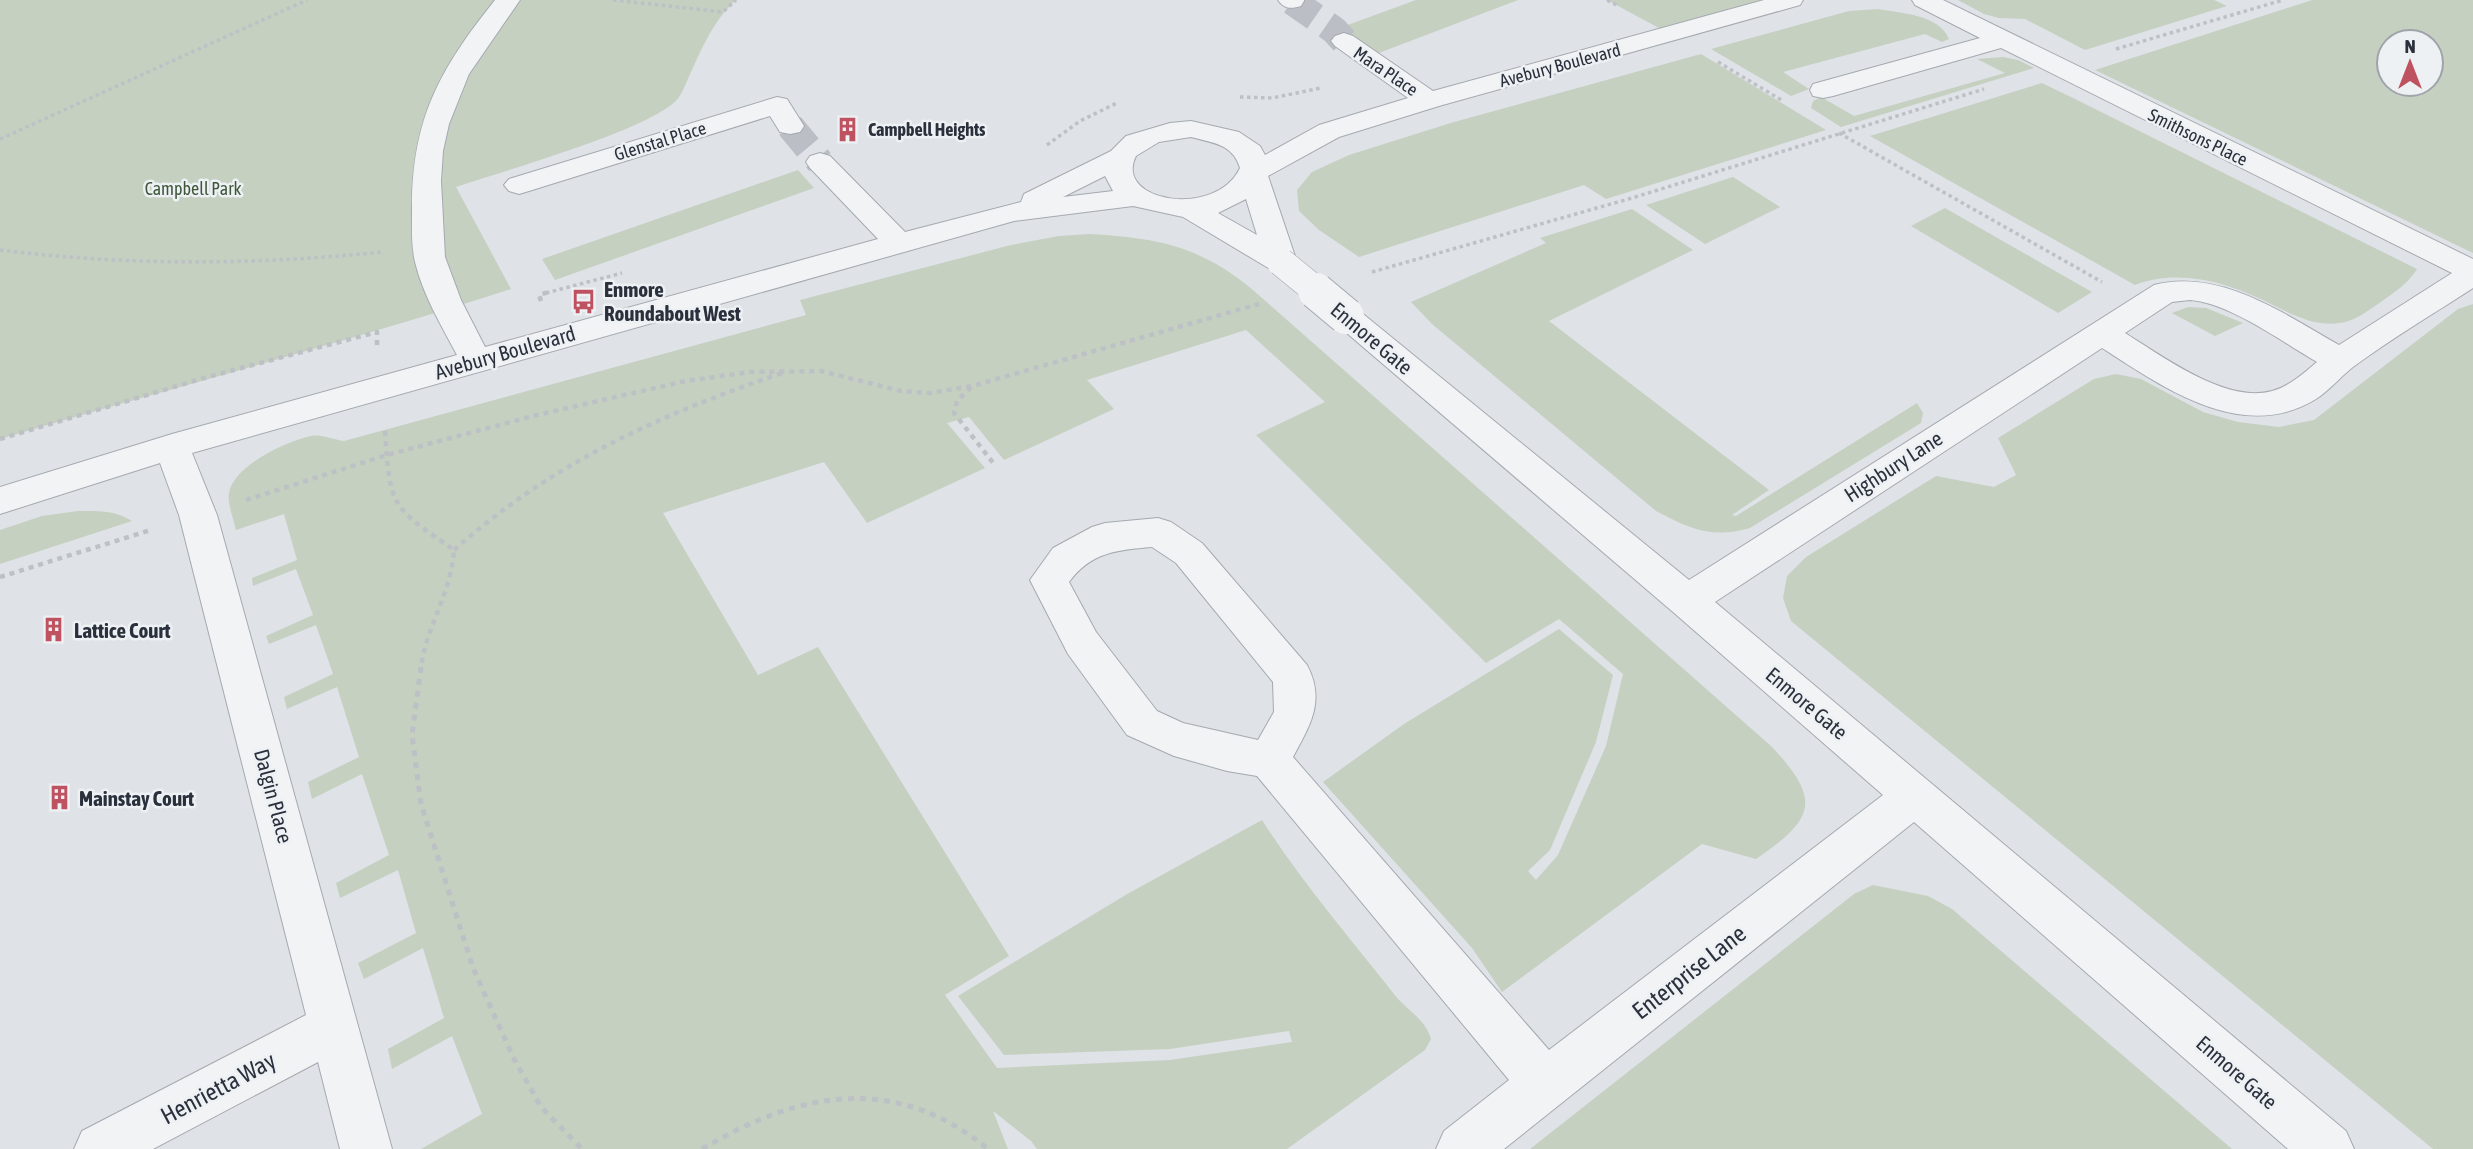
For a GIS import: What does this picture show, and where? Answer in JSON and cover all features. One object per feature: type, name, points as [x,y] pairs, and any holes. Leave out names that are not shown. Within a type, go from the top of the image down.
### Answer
[{"type":"street","points":[[476,360],[441,291],[430,261],[426,160],[431,132],[458,67],[508,0]]},
{"type":"street","name":"Avebury Boulevard","points":[[1255,174],[1329,131],[1429,100],[1791,0]]},
{"type":"street","name":"Smithsons Place","points":[[1924,0],[2473,272]]},
{"type":"street","points":[[1823,90],[2001,40]]},
{"type":"street","name":"Mara Place","points":[[1344,41],[1429,100]]},
{"type":"street","name":"Glenstal Place","points":[[519,185],[777,105],[790,126]]},
{"type":"street","points":[[1255,174],[1245,189],[1230,199],[1188,208],[1169,208],[1137,197],[1125,189],[1118,179],[1117,168],[1120,158],[1131,145],[1147,136],[1180,130],[1213,132],[1232,138],[1245,147],[1254,159],[1255,174],[1281,262]]},
{"type":"street","name":"Avebury Boulevard","points":[[1213,132],[1329,131]]},
{"type":"street","name":"Avebury Boulevard","points":[[1012,212],[1120,158]]},
{"type":"street","points":[[820,162],[898,243]]},
{"type":"street","name":"Avebury Boulevard","points":[[0,501],[172,446],[1012,212],[1137,197]]},
{"type":"street","name":"Enmore Gate","points":[[1188,208],[1281,262],[1686,601],[2328,1149]]},
{"type":"street","points":[[2100,332],[2169,376],[2211,395],[2243,405],[2277,403],[2305,390],[2340,360],[2473,272]]},
{"type":"street","name":"Highbury Lane","points":[[1686,601],[2165,292],[2192,290],[2219,297],[2340,360]]},
{"type":"street","name":"Dalgin Place","points":[[172,446],[198,515],[366,1149]]},
{"type":"street","points":[[1269,760],[1295,713],[1293,677],[1189,553],[1158,532],[1105,537],[1066,558],[1049,580],[1082,643],[1142,723],[1174,738],[1227,753],[1269,760],[1545,1084]]},
{"type":"street","name":"Enterprise Lane","points":[[1462,1149],[1915,796]]},
{"type":"street","name":"Henrietta Way","points":[[100,1149],[335,1026]]},
{"type":"path","points":[[0,139],[307,0]]},
{"type":"path","points":[[613,0],[723,12],[736,0]]},
{"type":"path","points":[[1607,0],[1623,9]]},
{"type":"path","points":[[1604,206],[2283,0]]},
{"type":"path","points":[[1672,35],[1792,106]]},
{"type":"path","points":[[1828,127],[2144,305]]},
{"type":"path","points":[[0,250],[128,261],[235,261],[346,256],[397,251],[429,243]]},
{"type":"path","points":[[0,439],[204,378],[377,332],[390,482],[397,505],[454,550]]},
{"type":"path","points":[[0,577],[387,455],[537,415],[674,383],[750,372],[821,371],[901,391],[930,393],[972,386],[989,380]]},
{"type":"path","points":[[582,1149],[541,1107],[513,1058],[473,968],[421,804],[412,735],[423,651],[452,576],[454,550],[495,515],[582,457],[669,415],[786,372]]},
{"type":"path","points":[[972,386],[960,396],[954,413],[994,464]]},
{"type":"path","points":[[702,1149],[752,1122],[778,1112],[842,1100],[905,1103],[951,1122],[988,1149]]},
{"type":"green space","name":"Campbell Park","points":[[0,0],[736,0],[721,16],[710,34],[679,97],[665,109],[611,135],[456,187],[511,289],[0,439]]},
{"type":"green space","points":[[1416,0],[1518,0],[1371,56],[1334,30]]},
{"type":"green space","points":[[1607,0],[1791,0],[1672,35]]},
{"type":"green space","points":[[1958,0],[2214,0],[2227,6],[2085,50],[2025,19],[1999,18],[1984,14]]},
{"type":"green space","points":[[2312,0],[2473,0],[2473,253],[2095,70]]},
{"type":"green space","points":[[1878,9],[1929,20],[1944,31],[1949,39],[1942,42],[1925,34],[1783,72],[1809,89],[1791,96],[1711,49],[1849,11]]},
{"type":"green space","points":[[1701,54],[1826,130],[1606,199],[1584,185],[1359,257],[1319,230],[1299,211],[1297,190],[1312,172],[1349,155],[1454,122]]},
{"type":"green space","points":[[2003,57],[2018,60],[2034,68],[1841,127],[1811,108],[1813,101],[1821,97],[1854,116],[2005,73],[1977,59]]},
{"type":"green space","points":[[2042,83],[2417,269],[2409,280],[2365,313],[2345,322],[2331,324],[2303,319],[2237,289],[2204,280],[2169,278],[2135,285],[1870,136]]},
{"type":"green space","points":[[798,170],[814,188],[555,280],[542,259]]},
{"type":"green space","points":[[1733,177],[1780,207],[1705,244],[1646,205]]},
{"type":"green space","points":[[1945,208],[2092,292],[2058,313],[1911,226]]},
{"type":"green space","points":[[1632,209],[1693,250],[1549,321],[1769,490],[1732,515],[1736,516],[1917,403],[1923,413],[1921,423],[1750,528],[1724,533],[1702,530],[1656,511],[1432,324],[1411,302],[1546,243],[1540,238]]},
{"type":"green space","points":[[1090,234],[1137,238],[1177,247],[1215,263],[1253,290],[1771,746],[1799,781],[1805,808],[1800,820],[1790,832],[1756,859],[1702,844],[1502,992],[1472,948],[1323,782],[1404,724],[1559,629],[1613,675],[1596,742],[1550,850],[1528,871],[1536,880],[1558,855],[1606,746],[1623,674],[1559,619],[1486,663],[1256,435],[1325,402],[1246,330],[1087,380],[1114,409],[1004,460],[969,417],[947,423],[985,468],[867,523],[824,462],[663,513],[758,675],[818,647],[1009,956],[945,995],[997,1068],[1170,1060],[1292,1042],[1289,1031],[1170,1049],[1004,1055],[958,996],[1129,893],[1262,820],[1326,908],[1399,1000],[1424,1025],[1431,1039],[1425,1050],[1287,1149],[1037,1149],[1031,1141],[993,1111],[1008,1149],[421,1149],[482,1114],[452,1036],[392,1069],[388,1049],[444,1018],[423,948],[364,979],[358,963],[416,933],[398,870],[340,898],[336,883],[389,855],[362,774],[312,799],[308,782],[359,757],[337,687],[287,709],[284,697],[333,674],[316,625],[269,644],[266,636],[313,615],[296,569],[253,586],[252,578],[297,560],[284,514],[236,530],[229,497],[233,483],[263,456],[311,436],[344,441],[806,315],[800,300],[1011,245],[1059,236]]},
{"type":"green space","points":[[2473,304],[2473,1149],[2433,1149],[1791,621],[1783,598],[1787,576],[1806,557],[1936,476],[1994,487],[2016,475],[1998,438],[2094,379],[2116,374],[2141,379],[2203,412],[2238,422],[2279,427],[2314,420],[2458,309]]},
{"type":"green space","points":[[2188,307],[2206,308],[2243,323],[2215,336],[2172,313]]},
{"type":"green space","points":[[78,511],[113,513],[132,521],[0,564],[0,530],[42,516]]},
{"type":"green space","points":[[1873,885],[1928,896],[1952,909],[2232,1149],[1530,1149],[1854,894]]},
{"type":"tunnel","points":[[1292,1],[1334,30],[1344,41]]},
{"type":"tunnel","points":[[790,126],[820,162]]},
{"type":"place","name":"Campbell Heights","points":[[848,129]]},
{"type":"place","name":"Enmore Roundabout West","points":[[584,301]]},
{"type":"place","name":"Lattice Court","points":[[54,630]]},
{"type":"place","name":"Mainstay Court","points":[[59,798]]}]
